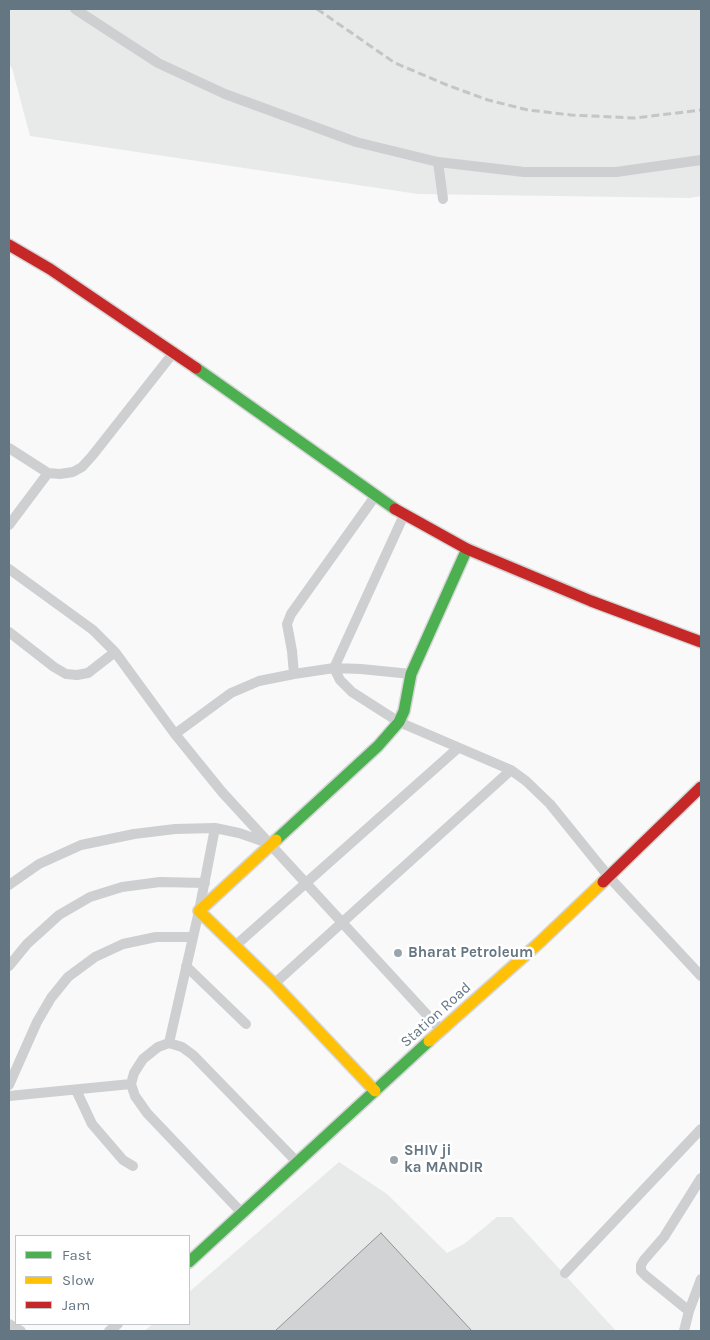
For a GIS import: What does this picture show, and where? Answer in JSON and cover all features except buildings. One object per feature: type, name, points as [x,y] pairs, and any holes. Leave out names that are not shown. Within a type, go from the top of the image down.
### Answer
[{"type":"street","points":[[75,9],[158,63],[225,94],[356,142],[438,162],[524,172],[616,172],[701,160]]},
{"type":"street","points":[[438,162],[443,200]]},
{"type":"street","points":[[9,245],[50,269],[174,352],[404,515],[467,549],[591,601],[701,642]]},
{"type":"street","points":[[9,448],[48,473],[73,472],[82,467],[174,352]]},
{"type":"street","points":[[10,521],[48,473]]},
{"type":"street","points":[[294,674],[287,624],[291,614],[376,495]]},
{"type":"street","points":[[334,668],[404,515]]},
{"type":"street","points":[[199,911],[370,753],[399,722],[404,711],[411,674],[467,549]]},
{"type":"street","points":[[9,569],[93,630],[115,652],[175,734],[222,792],[441,1030]]},
{"type":"street","points":[[9,632],[66,674],[88,673],[115,652]]},
{"type":"street","points":[[334,668],[340,680],[352,692],[399,722],[511,770],[526,781],[550,804],[609,877],[701,976]]},
{"type":"street","points":[[175,734],[231,693],[259,681],[334,668],[411,674]]},
{"type":"street","points":[[235,946],[458,748]]},
{"type":"street","points":[[274,984],[511,770]]},
{"type":"street","name":"Station Road","points":[[190,1261],[374,1091],[540,942],[701,787]]},
{"type":"street","points":[[9,885],[39,864],[80,845],[134,834],[175,829],[215,828],[239,833],[271,844]]},
{"type":"street","points":[[169,1044],[205,883],[215,828]]},
{"type":"street","points":[[9,966],[27,944],[59,915],[90,897],[122,887],[160,882],[205,883]]},
{"type":"street","points":[[199,911],[274,984],[374,1091]]},
{"type":"street","points":[[9,1085],[37,1022],[51,998],[68,976],[95,957],[123,944],[156,937],[192,937]]},
{"type":"street","points":[[186,966],[246,1024]]},
{"type":"street","points":[[242,1213],[147,1113],[135,1096],[131,1084],[134,1073],[143,1059],[158,1047],[169,1044],[182,1046],[194,1055],[297,1162]]},
{"type":"street","points":[[9,1096],[131,1084]]},
{"type":"street","points":[[76,1090],[92,1124],[123,1160],[132,1166]]},
{"type":"street","points":[[565,1273],[701,1129]]},
{"type":"street","points":[[689,1311],[646,1276],[641,1266],[664,1237],[701,1178]]},
{"type":"street","points":[[684,1331],[701,1279]]},
{"type":"street","points":[[9,1324],[21,1331]]},
{"type":"shaded area","points":[[9,9],[701,9],[701,196],[690,198],[418,194],[30,136],[12,68],[9,65]]},
{"type":"shaded area","points":[[339,1162],[387,1194],[447,1253],[464,1244],[497,1217],[512,1217],[616,1331],[144,1331],[152,1325],[190,1325],[190,1291]]},
{"type":"railway","points":[[317,9],[395,63],[488,100],[528,110],[571,115],[635,118],[701,110]]},
{"type":"traffic: fast","points":[[196,368],[395,509]]},
{"type":"traffic: fast","points":[[276,840],[378,746],[399,722],[404,711],[411,674],[467,549]]},
{"type":"traffic: fast","points":[[190,1261],[429,1041]]},
{"type":"traffic: slow","points":[[276,840],[199,911],[274,984],[375,1091]]},
{"type":"traffic: slow","points":[[429,1041],[540,942],[603,882]]},
{"type":"traffic: jam","points":[[9,245],[50,269],[196,368]]},
{"type":"traffic: jam","points":[[395,509],[467,549],[591,601],[701,642]]},
{"type":"traffic: jam","points":[[603,882],[701,787]]},
{"type":"place","name":"Bharat Petroleum","points":[[398,953]]},
{"type":"place","name":"SHIV ji ka MANDIR","points":[[394,1160]]}]
